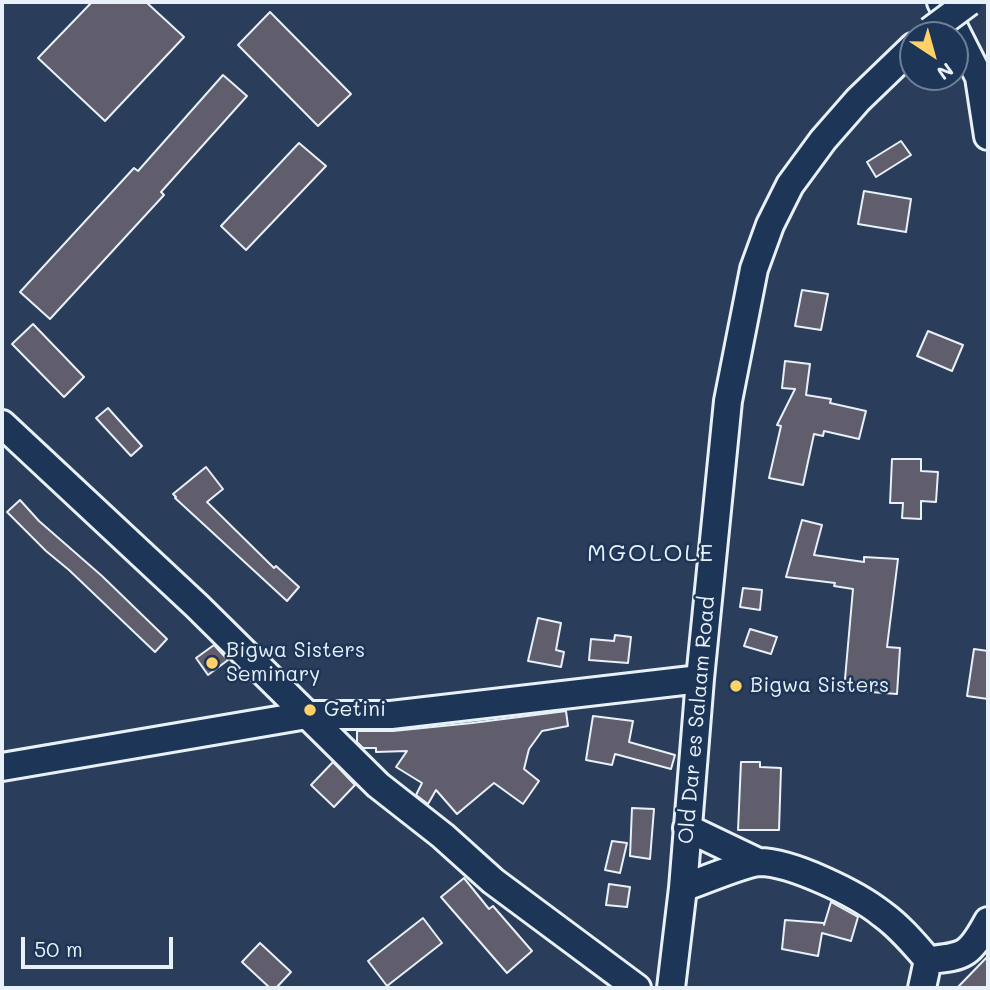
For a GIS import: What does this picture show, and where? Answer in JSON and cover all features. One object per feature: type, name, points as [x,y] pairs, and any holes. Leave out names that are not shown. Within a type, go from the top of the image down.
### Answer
[{"type":"street","points":[[941,2],[979,77],[988,136]]},
{"type":"street","name":"Old Dar es Salaam Road","points":[[945,21],[969,2]]},
{"type":"street","name":"Old Dar es Salaam Road","points":[[671,988],[683,888],[700,679],[729,401],[754,269],[770,225],[790,185],[823,140],[858,100],[899,61]]},
{"type":"street","points":[[2,424],[197,606],[378,785],[443,836],[493,881],[637,988]]},
{"type":"street","points":[[2,767],[307,715],[391,715],[700,679]]},
{"type":"street","points":[[687,828],[758,862],[786,867],[820,879],[881,913],[908,937],[928,960]]},
{"type":"street","points":[[683,888],[758,862]]},
{"type":"street","points":[[928,960],[956,958],[975,944],[988,921]]},
{"type":"street","points":[[922,988],[928,960]]},
{"type":"building","points":[[92,2],[146,2],[184,37],[105,121],[38,58]]},
{"type":"building","points":[[270,12],[351,94],[318,126],[238,45]]},
{"type":"building","points":[[223,75],[247,96],[161,192],[164,195],[50,319],[20,292],[134,168],[138,171]]},
{"type":"building","points":[[901,141],[911,155],[876,177],[867,162]]},
{"type":"building","points":[[299,143],[326,166],[246,250],[221,226]]},
{"type":"building","points":[[864,191],[911,199],[906,232],[858,224]]},
{"type":"building","points":[[802,290],[828,294],[821,330],[795,326]]},
{"type":"building","points":[[33,324],[84,377],[64,397],[12,344]]},
{"type":"building","points":[[928,331],[963,345],[952,371],[917,356]]},
{"type":"building","points":[[785,361],[810,364],[806,395],[831,399],[830,403],[866,411],[859,439],[824,431],[823,436],[814,434],[803,485],[769,478],[781,426],[777,425],[795,389],[782,388]]},
{"type":"building","points":[[108,408],[142,446],[131,456],[96,418]]},
{"type":"building","points":[[892,459],[921,459],[921,471],[938,472],[936,502],[921,501],[921,519],[902,518],[903,503],[890,503]]},
{"type":"building","points":[[206,467],[223,489],[207,502],[274,568],[276,566],[299,587],[287,601],[175,498],[173,494]]},
{"type":"building","points":[[20,500],[39,521],[102,576],[167,639],[155,652],[7,512]]},
{"type":"building","points":[[802,520],[822,525],[814,555],[864,562],[864,557],[898,559],[887,647],[900,648],[897,694],[844,690],[853,589],[834,586],[835,583],[786,577]]},
{"type":"building","points":[[743,588],[762,590],[760,610],[740,607]]},
{"type":"building","points":[[538,618],[561,623],[556,650],[564,652],[561,667],[528,661]]},
{"type":"building","points":[[750,629],[777,637],[771,654],[744,646]]},
{"type":"building","points":[[615,635],[631,637],[628,663],[589,660],[591,639],[614,641]]},
{"type":"building","points":[[214,645],[228,660],[208,675],[196,658]]},
{"type":"building","points":[[974,649],[988,651],[988,699],[967,696]]},
{"type":"building","points":[[566,711],[568,726],[542,731],[529,749],[524,769],[539,781],[523,804],[494,783],[457,814],[436,790],[428,804],[416,795],[422,783],[396,767],[407,751],[376,752],[376,748],[363,748],[357,742],[357,731],[393,731]]},
{"type":"building","points":[[593,716],[633,721],[629,742],[675,755],[671,769],[615,754],[612,765],[586,760]]},
{"type":"building","points":[[333,762],[355,785],[334,807],[311,785]]},
{"type":"building","points":[[741,762],[760,762],[760,767],[781,768],[779,830],[738,830]]},
{"type":"building","points":[[632,808],[654,809],[650,859],[630,856]]},
{"type":"building","points":[[612,841],[627,843],[620,873],[605,870]]},
{"type":"building","points":[[464,878],[489,909],[493,906],[532,951],[507,973],[441,897]]},
{"type":"building","points":[[609,884],[630,887],[627,907],[606,905]]},
{"type":"building","points":[[831,902],[858,917],[851,941],[822,933],[818,956],[782,949],[785,920],[824,925]]},
{"type":"building","points":[[423,918],[442,943],[387,986],[368,961]]},
{"type":"building","points":[[260,943],[291,972],[276,988],[270,988],[242,962]]},
{"type":"building","points":[[988,956],[988,988],[957,988]]},
{"type":"place","name":"Bigwa Sisters Seminary","points":[[212,663]]},
{"type":"place","name":"Bigwa Sisters","points":[[736,686]]},
{"type":"place","name":"Getini","points":[[310,710]]},
{"type":"district","name":"MGOLOLE","points":[[651,554]]}]
